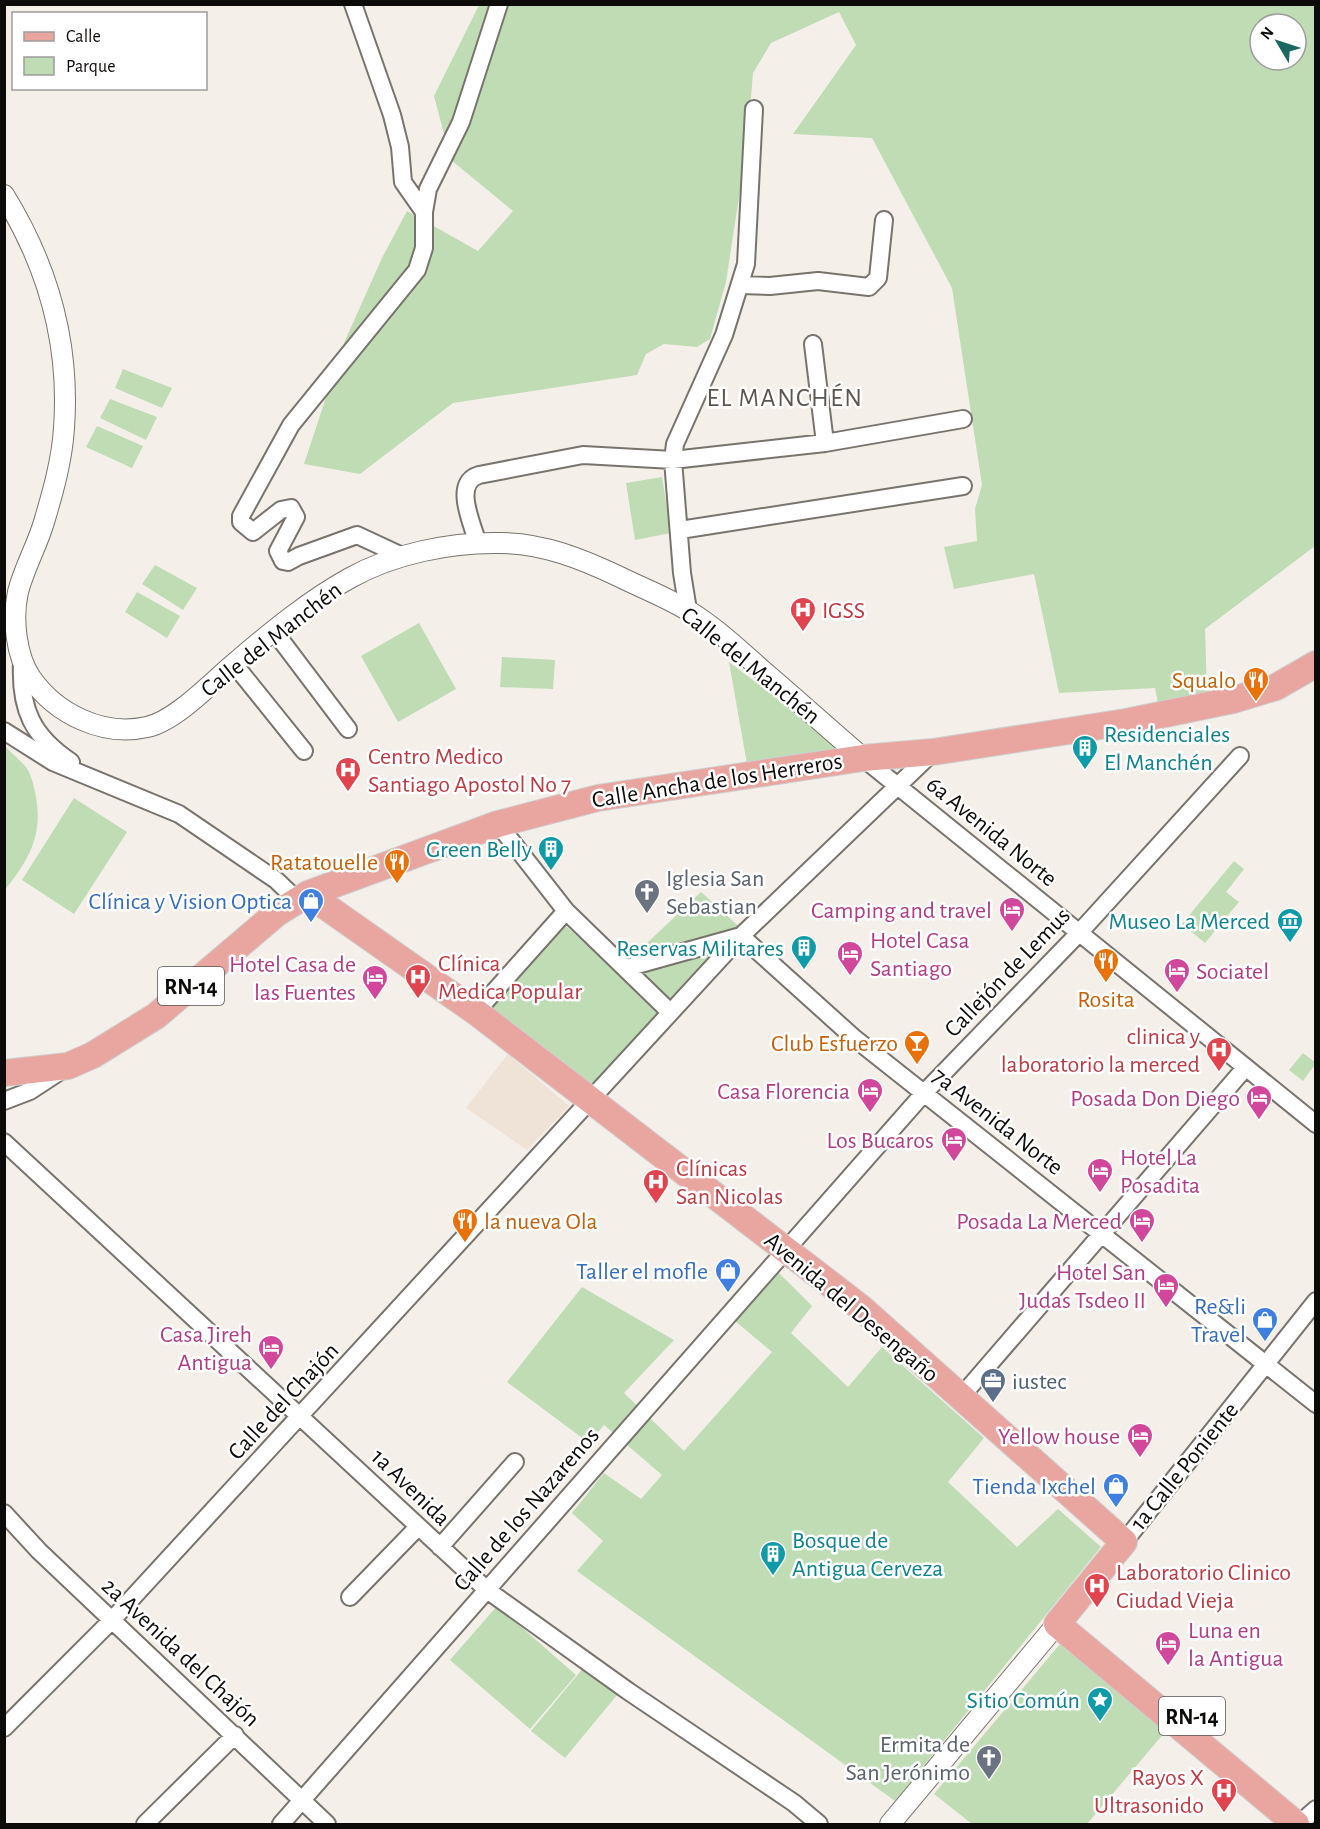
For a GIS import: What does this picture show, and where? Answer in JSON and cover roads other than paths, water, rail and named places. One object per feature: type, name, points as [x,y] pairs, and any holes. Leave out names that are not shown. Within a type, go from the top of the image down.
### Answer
[{"type":"main road","points":[[863,758],[933,752],[1126,722],[1233,700],[1276,687],[1316,664]]},
{"type":"main road","name":"Calle Ancha de los Herreros","points":[[68,1065],[125,1037],[156,1016],[277,913],[302,897],[498,824],[598,798],[863,758]]},
{"type":"main road","name":"Avenida del Desengaño","points":[[302,897],[476,1012],[860,1307],[1124,1542]]},
{"type":"main road","name":"RN-14","points":[[4,1073],[68,1065]]},
{"type":"main road","name":"1a Calle Poniente","points":[[1062,1618],[1124,1542]]},
{"type":"main road","name":"RN-14","points":[[1062,1618],[1307,1819]]},
{"type":"street","points":[[353,4],[392,115],[400,147],[403,182],[424,212]]},
{"type":"street","points":[[400,555],[357,535],[288,562],[283,561],[278,551],[296,517],[295,512],[291,508],[280,510],[253,532],[241,522],[241,516],[291,425],[417,270],[424,248],[424,212],[428,189],[461,122],[499,4]]},
{"type":"street","points":[[688,610],[682,573],[673,460],[675,444],[724,335],[746,264],[754,109]]},
{"type":"street","name":"Calle del Manchén","points":[[4,195],[17,216],[47,282],[58,327],[66,376],[64,431],[56,477],[43,526],[17,595],[17,627],[22,664],[45,696],[66,712],[86,722],[116,729],[150,727],[189,703],[274,631],[349,579],[400,555],[478,544],[521,545],[580,558],[688,610],[721,634],[863,758]]},
{"type":"street","points":[[740,285],[770,286],[818,281],[869,287],[878,278],[884,220]]},
{"type":"street","points":[[813,344],[825,443]]},
{"type":"street","points":[[478,544],[465,494],[466,484],[471,477],[583,454],[673,460],[825,443],[963,419]]},
{"type":"street","points":[[680,530],[963,486]]},
{"type":"street","points":[[274,631],[348,729]]},
{"type":"street","points":[[22,664],[21,693],[30,720],[60,755],[96,780]]},
{"type":"street","points":[[234,664],[304,751]]},
{"type":"street","points":[[4,731],[53,762],[179,814],[302,897]]},
{"type":"street","name":"Calle del Chajón","points":[[4,1728],[112,1620],[302,1416],[741,936],[933,752]]},
{"type":"street","name":"Callejón de Lemus","points":[[785,1249],[924,1093],[1079,933],[1240,756]]},
{"type":"street","name":"6a Avenida Norte","points":[[863,758],[1316,1124]]},
{"type":"street","points":[[498,824],[566,911],[670,1012]]},
{"type":"street","points":[[476,1012],[566,911]]},
{"type":"street","points":[[626,968],[741,936]]},
{"type":"street","name":"7a Avenida Norte","points":[[741,936],[853,1037],[1316,1404]]},
{"type":"street","points":[[4,1101],[30,1092],[68,1065]]},
{"type":"street","points":[[960,1398],[1245,1068]]},
{"type":"street","name":"1a Avenida","points":[[4,1142],[488,1590],[628,1691],[794,1803],[819,1824]]},
{"type":"street","name":"Calle de los Nazarenos","points":[[302,1801],[785,1249]]},
{"type":"street","name":"1a Calle Poniente","points":[[1124,1542],[1316,1300]]},
{"type":"street","points":[[440,1548],[515,1462]]},
{"type":"street","name":"2a Avenida del Chajón","points":[[4,1513],[39,1551],[327,1824]]},
{"type":"street","points":[[350,1598],[418,1527]]},
{"type":"street","name":"1a Calle Poniente","points":[[890,1824],[1062,1618]]},
{"type":"street","points":[[146,1824],[235,1735]]},
{"type":"street","points":[[281,1824],[302,1801]]},
{"type":"place","name":"IGSS","points":[[803,633]]},
{"type":"place","name":"Squalo","points":[[1256,703]]},
{"type":"place","name":"Residenciales El Manchén","points":[[1085,771]]},
{"type":"place","name":"Centro Medico Santiago Apostol No 7","points":[[348,793]]},
{"type":"place","name":"Green Belly","points":[[551,872]]},
{"type":"place","name":"Ratatouelle","points":[[397,885]]},
{"type":"place","name":"Iglesia San Sebastian","points":[[647,915]]},
{"type":"place","name":"Clínica y Vision Optica","points":[[311,924]]},
{"type":"place","name":"Camping and travel","points":[[1012,933]]},
{"type":"place","name":"Museo La Merced","points":[[1290,944]]},
{"type":"place","name":"Reservas Militares","points":[[804,971]]},
{"type":"place","name":"Hotel Casa Santiago","points":[[850,977]]},
{"type":"place","name":"Rosita","points":[[1106,984]]},
{"type":"place","name":"Sociatel","points":[[1177,994]]},
{"type":"place","name":"Clínica Medica Popular","points":[[418,1000]]},
{"type":"place","name":"Hotel Casa de las Fuentes","points":[[375,1001]]},
{"type":"place","name":"Club Esfuerzo","points":[[917,1066]]},
{"type":"place","name":"clinica y laboratorio la merced","points":[[1219,1073]]},
{"type":"place","name":"Casa Florencia","points":[[870,1114]]},
{"type":"place","name":"Posada Don Diego","points":[[1259,1121]]},
{"type":"place","name":"Los Bucaros","points":[[954,1163]]},
{"type":"place","name":"Hotel La Posadita","points":[[1100,1194]]},
{"type":"place","name":"Clínicas San Nicolas","points":[[656,1205]]},
{"type":"place","name":"la nueva Ola","points":[[465,1244]]},
{"type":"place","name":"Posada La Merced","points":[[1142,1244]]},
{"type":"place","name":"Taller el mofle","points":[[728,1294]]},
{"type":"place","name":"Hotel San Judas Tsdeo II","points":[[1166,1309]]},
{"type":"place","name":"Re&li Travel","points":[[1265,1343]]},
{"type":"place","name":"Casa Jireh Antigua","points":[[271,1371]]},
{"type":"place","name":"iustec","points":[[993,1404]]},
{"type":"place","name":"Yellow house","points":[[1140,1459]]},
{"type":"place","name":"Tienda Ixchel","points":[[1116,1509]]},
{"type":"place","name":"Bosque de Antigua Cerveza","points":[[773,1577]]},
{"type":"place","name":"Laboratorio Clinico Ciudad Vieja","points":[[1097,1609]]},
{"type":"place","name":"Luna en la Antigua","points":[[1168,1667]]},
{"type":"place","name":"Sitio Común","points":[[1100,1723]]},
{"type":"place","name":"Ermita de San Jerónimo","points":[[989,1781]]},
{"type":"place","name":"Rayos X Ultrasonido","points":[[1224,1814]]},
{"type":"district","name":"EL MANCHÉN","points":[[785,397]]}]
